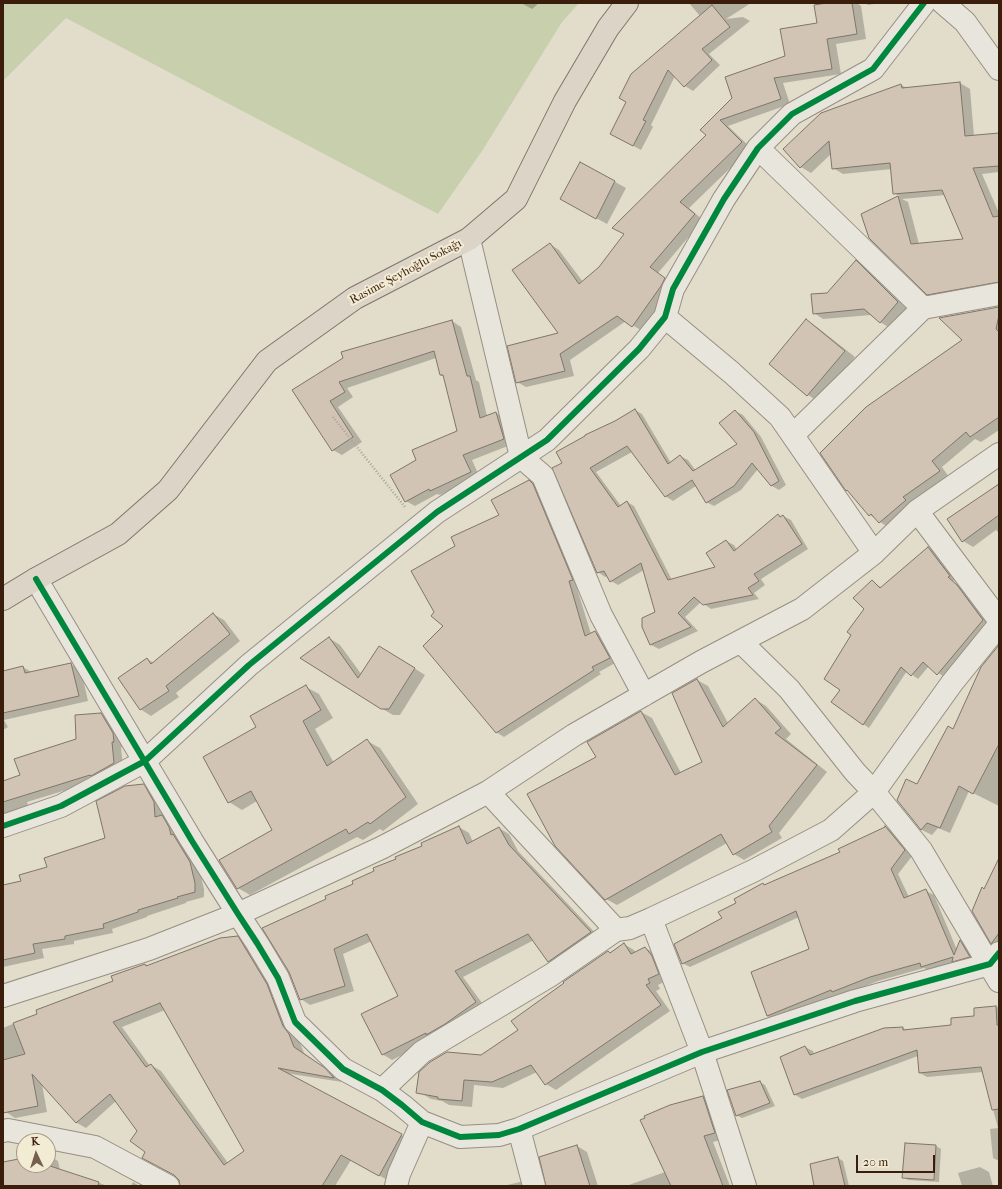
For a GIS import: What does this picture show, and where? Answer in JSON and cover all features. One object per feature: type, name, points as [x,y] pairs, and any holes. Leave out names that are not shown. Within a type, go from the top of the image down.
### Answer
[{"type":"main road","name":"Rasime Şeyhoğlu Sokağı","points":[[3,599],[118,534],[168,490],[267,361],[355,298],[469,239],[516,199],[565,101],[608,28],[627,3]]},
{"type":"street","points":[[3,826],[61,806],[145,761],[249,665],[419,526],[437,512],[547,440],[639,349],[665,317],[673,288],[724,199],[758,148],[792,114],[873,69],[924,3]]},
{"type":"street","points":[[943,3],[965,22],[999,69]]},
{"type":"street","points":[[758,148],[923,308]]},
{"type":"street","points":[[469,239],[521,457],[542,476],[601,615],[644,695]]},
{"type":"street","points":[[793,435],[923,308],[999,294]]},
{"type":"street","points":[[665,317],[732,373],[780,417],[874,553]]},
{"type":"street","points":[[3,996],[149,948],[238,914],[381,848],[488,792],[574,735],[701,662],[802,609],[874,553],[917,510],[999,454]]},
{"type":"street","points":[[917,510],[999,620]]},
{"type":"street","points":[[36,579],[192,841],[278,978],[295,1022],[343,1069],[382,1090],[422,1122],[460,1137],[498,1135],[519,1129],[702,1052],[855,1001],[996,966],[921,850],[874,792],[855,772],[789,689],[741,642]]},
{"type":"street","points":[[382,1090],[422,1052],[551,975],[616,930],[630,928],[651,919],[753,871],[831,830],[874,792],[952,683],[999,625]]},
{"type":"street","points":[[488,792],[616,930]]},
{"type":"street","points":[[651,919],[702,1052],[745,1186]]},
{"type":"street","points":[[396,1186],[399,1174],[422,1122]]},
{"type":"street","points":[[519,1129],[534,1186]]},
{"type":"street","points":[[3,1131],[8,1130],[94,1147],[168,1186]]},
{"type":"path","points":[[333,417],[419,526]]},
{"type":"green space","points":[[3,3],[579,3],[562,22],[482,151],[438,214],[66,18],[3,81]]},
{"type":"building","points":[[827,3],[852,3],[857,34],[827,39],[832,69],[774,78],[781,99],[720,120],[742,142],[680,202],[695,214],[650,267],[665,278],[632,327],[617,316],[560,354],[565,371],[516,383],[507,346],[558,333],[512,270],[550,243],[579,284],[599,267],[624,234],[612,228],[706,135],[700,130],[732,98],[725,77],[785,56],[780,29],[817,23],[814,5]]},
{"type":"building","points":[[712,5],[730,27],[702,49],[712,60],[684,87],[668,70],[643,120],[646,121],[633,146],[610,134],[626,102],[619,98],[631,74]]},
{"type":"building","points":[[960,82],[965,136],[999,133],[999,166],[973,168],[993,217],[999,216],[999,282],[927,295],[869,238],[861,214],[898,196],[911,244],[963,239],[942,190],[893,194],[890,163],[832,169],[829,141],[800,168],[783,149],[821,113],[901,84],[902,88]]},
{"type":"building","points":[[580,162],[615,181],[596,219],[560,199]]},
{"type":"building","points":[[856,260],[898,302],[880,323],[864,309],[813,314],[811,294],[827,293]]},
{"type":"building","points":[[999,307],[996,329],[999,332],[999,417],[970,437],[966,432],[932,461],[940,471],[903,497],[906,500],[879,523],[871,514],[869,516],[847,490],[846,491],[820,453],[866,407],[962,340],[939,318]]},
{"type":"building","points":[[806,319],[845,351],[807,396],[769,364]]},
{"type":"building","points":[[452,320],[467,376],[470,376],[480,418],[496,412],[504,439],[463,455],[471,472],[430,491],[429,489],[405,502],[390,475],[416,460],[412,450],[457,431],[443,375],[440,375],[434,351],[339,382],[345,392],[330,401],[353,437],[332,451],[292,390],[343,358],[341,352]]},
{"type":"building","points":[[635,409],[668,464],[680,455],[693,471],[737,444],[719,423],[735,410],[754,432],[779,481],[771,486],[752,463],[734,486],[706,503],[692,480],[665,497],[627,446],[590,468],[618,507],[627,501],[668,580],[715,567],[706,553],[726,540],[734,551],[778,514],[780,517],[783,515],[802,544],[754,574],[759,581],[748,588],[753,595],[703,605],[694,597],[678,613],[691,627],[650,645],[642,627],[642,618],[655,612],[641,563],[610,582],[604,571],[597,573],[552,468],[562,463],[556,452]]},
{"type":"building","points":[[529,480],[533,484],[573,580],[569,581],[585,636],[595,631],[610,658],[592,667],[594,670],[496,733],[423,646],[443,626],[431,616],[434,612],[411,571],[455,546],[451,537],[499,515],[491,500]]},
{"type":"building","points":[[999,484],[999,515],[962,542],[947,519]]},
{"type":"building","points":[[928,547],[950,576],[948,577],[957,585],[983,620],[937,675],[923,662],[911,676],[901,667],[863,725],[831,702],[840,690],[824,679],[851,635],[847,632],[864,609],[853,598],[872,580],[880,588]]},
{"type":"building","points":[[213,613],[230,634],[166,686],[169,691],[140,710],[118,678],[147,658],[151,664]]},
{"type":"building","points":[[329,637],[358,678],[379,646],[415,668],[389,709],[381,709],[300,658]]},
{"type":"building","points":[[999,645],[999,744],[973,794],[959,786],[940,828],[927,823],[921,830],[897,800],[906,779],[917,784],[948,726],[953,729],[981,667]]},
{"type":"building","points":[[71,663],[79,696],[3,713],[3,671],[23,666],[25,673]]},
{"type":"building","points":[[697,679],[723,727],[755,698],[781,728],[775,733],[817,765],[769,826],[772,832],[733,855],[721,834],[605,900],[555,846],[527,794],[596,757],[587,742],[641,711],[675,775],[702,762],[672,693]]},
{"type":"building","points":[[306,685],[321,710],[303,721],[327,766],[367,739],[406,797],[370,824],[368,822],[349,834],[346,829],[237,889],[219,860],[272,830],[251,791],[228,803],[203,757],[256,727],[250,716]]},
{"type":"building","points":[[101,713],[113,733],[114,742],[112,742],[114,763],[91,776],[90,775],[3,802],[3,781],[20,775],[14,759],[76,739],[75,715]]},
{"type":"building","points":[[144,784],[154,802],[155,817],[162,815],[169,827],[171,835],[173,834],[190,862],[195,883],[195,892],[138,910],[138,912],[103,924],[104,928],[65,936],[65,939],[33,944],[35,953],[3,960],[3,885],[21,881],[19,875],[47,867],[44,858],[105,838],[96,801],[125,786]]},
{"type":"building","points":[[459,826],[467,844],[499,827],[509,845],[591,932],[548,962],[528,934],[455,971],[476,1002],[445,1024],[426,1035],[426,1033],[382,1055],[361,1014],[398,996],[367,934],[334,949],[345,986],[300,1000],[289,972],[262,928],[326,899],[325,896],[353,884],[352,881],[374,871],[373,868],[396,859],[395,857],[422,846],[421,843]]},
{"type":"building","points":[[885,826],[905,850],[891,869],[904,898],[926,889],[954,955],[960,940],[970,957],[952,962],[953,957],[921,967],[920,963],[870,977],[832,992],[831,990],[767,1016],[751,972],[809,949],[796,911],[682,964],[674,944],[722,918],[718,912],[736,903],[734,899],[763,883],[764,885],[840,852],[838,849]]},
{"type":"building","points":[[999,858],[999,933],[991,944],[972,911],[982,887],[984,889]]},
{"type":"building","points":[[238,936],[267,984],[283,1026],[289,1034],[294,1047],[325,1068],[334,1078],[278,1068],[402,1134],[379,1176],[341,1155],[322,1186],[180,1186],[179,1180],[174,1175],[142,1158],[145,1152],[130,1141],[137,1131],[110,1094],[76,1123],[32,1074],[38,1106],[3,1113],[3,1060],[25,1054],[13,1023],[37,1014],[36,1010],[113,981],[111,976],[145,964],[146,966],[220,938]],"holes":[[[160,1003],[244,1151],[224,1165],[151,1064],[146,1067],[113,1022]]]},
{"type":"building","points":[[624,943],[631,954],[645,947],[652,956],[659,974],[648,979],[650,983],[646,985],[661,1005],[545,1085],[531,1065],[492,1082],[464,1080],[462,1101],[438,1099],[438,1097],[416,1093],[419,1072],[430,1062],[447,1052],[481,1055],[518,1030],[511,1021],[564,983],[563,982],[608,951],[610,953]]},
{"type":"building","points":[[996,1006],[997,1025],[999,1025],[999,1109],[992,1110],[981,1067],[919,1073],[917,1050],[794,1095],[780,1057],[805,1046],[810,1055],[884,1028],[903,1027],[903,1030],[951,1025],[951,1018],[974,1016],[974,1008]]},
{"type":"building","points":[[760,1081],[770,1103],[736,1116],[727,1090]]},
{"type":"building","points":[[703,1096],[715,1133],[704,1136],[723,1186],[671,1186],[640,1120],[645,1118],[644,1116],[670,1105]]},
{"type":"building","points":[[905,1143],[936,1145],[934,1180],[902,1178]]},
{"type":"building","points":[[577,1145],[590,1186],[546,1186],[539,1157]]},
{"type":"building","points":[[838,1157],[845,1186],[814,1186],[810,1164]]},
{"type":"building","points":[[16,1160],[16,1173],[56,1173],[56,1168],[99,1182],[98,1186],[3,1186],[3,1162]]},
{"type":"cycle path","points":[[3,826],[61,806],[145,761],[249,665],[437,512],[547,440],[639,349],[665,317],[673,289],[724,199],[758,148],[792,114],[873,69],[924,3]]},
{"type":"cycle path","points":[[36,579],[192,841],[278,978],[295,1022],[343,1069],[382,1090],[422,1122],[460,1137],[499,1135],[519,1129],[702,1052],[855,1001],[990,964],[999,953]]}]
